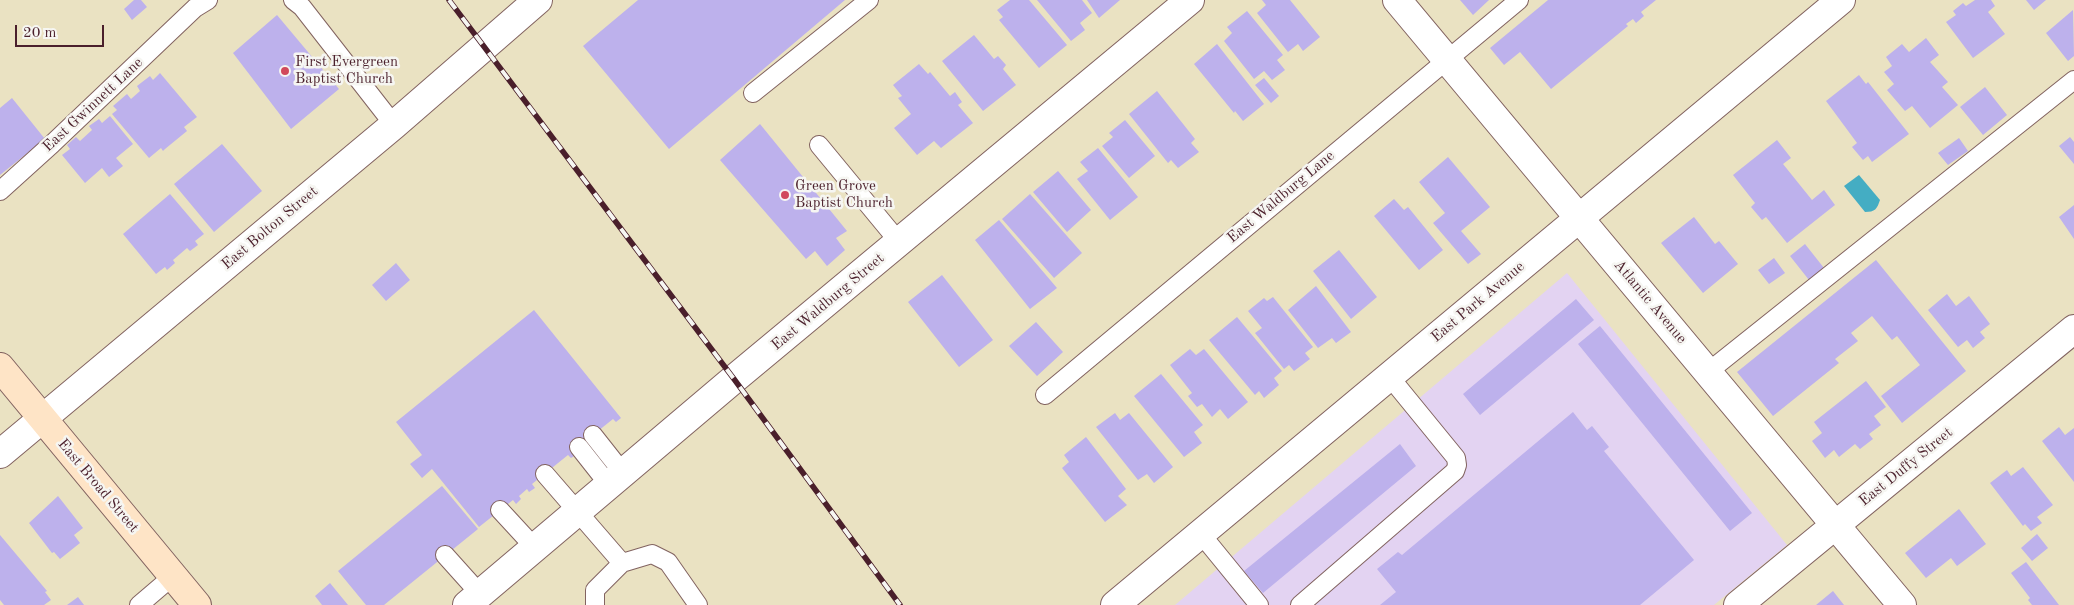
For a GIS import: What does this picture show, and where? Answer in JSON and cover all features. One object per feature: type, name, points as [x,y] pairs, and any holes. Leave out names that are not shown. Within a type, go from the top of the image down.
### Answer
[{"type":"main road","name":"East Broad Street","points":[[0,367],[197,605]]},
{"type":"street","name":"East Bolton Street","points":[[0,454],[394,125],[538,0]]},
{"type":"street","name":"East Waldburg Street","points":[[474,599],[1190,0]]},
{"type":"street","name":"Atlantic Avenue","points":[[1397,0],[1445,60],[1580,218],[1902,605]]},
{"type":"street","name":"East Park Avenue","points":[[1115,605],[1841,0]]},
{"type":"street","name":"East Duffy Street","points":[[1738,605],[2074,329]]},
{"type":"lane","name":"East Gwinnett Lane","points":[[0,191],[59,138],[195,8],[208,0]]},
{"type":"lane","points":[[293,0],[302,7],[394,125]]},
{"type":"lane","points":[[754,93],[869,0]]},
{"type":"lane","name":"East Waldburg Lane","points":[[1045,394],[1519,0]]},
{"type":"lane","points":[[1708,372],[2074,80]]},
{"type":"lane","points":[[819,145],[899,242]]},
{"type":"lane","points":[[1300,605],[1455,471],[1456,458],[1389,376]]},
{"type":"lane","points":[[593,435],[616,479]]},
{"type":"lane","points":[[579,446],[616,479]]},
{"type":"lane","points":[[544,474],[622,563]]},
{"type":"lane","points":[[500,510],[535,548]]},
{"type":"lane","points":[[1201,534],[1259,605]]},
{"type":"lane","points":[[596,605],[595,590],[622,563],[652,554],[668,562],[698,605]]},
{"type":"lane","points":[[445,555],[474,599]]},
{"type":"lane","points":[[139,605],[173,576]]},
{"type":"shaded area","points":[[1567,273],[1787,545],[1714,605],[1175,605]]},
{"type":"water","points":[[1859,175],[1880,200],[1877,208],[1873,211],[1865,212],[1844,186]]},
{"type":"building","points":[[134,0],[141,0],[147,7],[132,20],[124,9]]},
{"type":"building","points":[[638,0],[845,0],[669,149],[583,46]]},
{"type":"building","points":[[1010,0],[1029,0],[1067,45],[1039,68],[999,20],[1003,17],[997,10]]},
{"type":"building","points":[[1037,0],[1082,0],[1092,13],[1080,23],[1085,30],[1071,41]]},
{"type":"building","points":[[1087,0],[1120,0],[1099,18]]},
{"type":"building","points":[[1262,0],[1290,0],[1320,37],[1303,51],[1298,44],[1288,52],[1257,13],[1266,5]]},
{"type":"building","points":[[1460,0],[1489,0],[1473,15]]},
{"type":"building","points":[[1548,0],[1656,0],[1641,12],[1644,16],[1636,23],[1633,19],[1626,24],[1628,26],[1551,89],[1520,52],[1504,65],[1490,48]]},
{"type":"building","points":[[1975,0],[1991,0],[1995,6],[1988,12],[2005,34],[1973,58],[1946,22],[1956,15],[1953,11],[1963,3],[1966,6]]},
{"type":"building","points":[[2026,0],[2046,0],[2034,10]]},
{"type":"building","points":[[2073,10],[2074,56],[2068,61],[2046,33]]},
{"type":"building","points":[[1247,11],[1283,55],[1277,60],[1285,70],[1272,80],[1264,71],[1254,79],[1224,41],[1232,33],[1227,27]]},
{"type":"building","name":"First Evergreen Baptist Church","points":[[277,15],[339,89],[291,129],[233,53]]},
{"type":"building","points":[[974,35],[994,59],[998,56],[1006,65],[1003,69],[1016,85],[983,111],[942,61]]},
{"type":"building","points":[[1926,38],[1939,55],[1930,62],[1948,82],[1942,87],[1958,105],[1930,128],[1912,106],[1905,111],[1887,90],[1894,84],[1884,72],[1892,66],[1886,57],[1902,44],[1909,52]]},
{"type":"building","points":[[1217,44],[1264,104],[1243,121],[1235,111],[1234,113],[1194,64]]},
{"type":"building","points":[[919,64],[928,74],[930,72],[950,96],[955,92],[962,102],[958,105],[973,123],[941,148],[934,141],[917,155],[894,128],[911,114],[898,98],[902,96],[893,85]]},
{"type":"building","points":[[160,73],[197,117],[184,127],[187,131],[163,151],[161,148],[149,158],[112,114],[117,110],[113,106],[127,94],[131,99],[140,91],[137,86],[150,76],[153,80]]},
{"type":"building","points":[[1859,75],[1866,84],[1868,82],[1909,134],[1872,162],[1868,156],[1863,160],[1852,147],[1857,143],[1826,101]]},
{"type":"building","points":[[1264,78],[1279,96],[1271,103],[1255,85]]},
{"type":"building","points":[[1985,87],[2007,115],[1983,135],[1960,107]]},
{"type":"building","points":[[1157,91],[1195,139],[1191,143],[1199,152],[1178,168],[1171,160],[1168,163],[1129,114]]},
{"type":"building","points":[[12,98],[45,139],[0,175],[0,108]]},
{"type":"building","points":[[110,116],[133,144],[116,158],[123,166],[109,177],[102,168],[85,183],[62,155],[70,149],[67,145],[76,137],[80,141],[92,130],[89,126],[99,119],[102,123]]},
{"type":"building","points":[[1125,120],[1155,156],[1129,178],[1102,146],[1113,137],[1109,133]]},
{"type":"building","name":"Green Grove Baptist Church","points":[[760,124],[847,231],[836,238],[845,250],[827,266],[815,251],[806,259],[720,160]]},
{"type":"building","points":[[2070,137],[2074,142],[2074,164],[2059,146]]},
{"type":"building","points":[[1959,138],[1968,151],[1948,165],[1938,153]]},
{"type":"building","points":[[1777,140],[1791,158],[1783,164],[1812,200],[1824,190],[1835,205],[1787,243],[1766,217],[1762,220],[1751,207],[1755,203],[1733,175]]},
{"type":"building","points":[[222,144],[262,191],[214,232],[174,184]]},
{"type":"building","points":[[1098,148],[1138,197],[1110,220],[1077,179],[1088,171],[1080,162]]},
{"type":"building","points":[[1448,157],[1490,207],[1461,231],[1481,254],[1468,264],[1433,223],[1445,213],[1419,182]]},
{"type":"building","points":[[1058,171],[1091,210],[1067,232],[1033,192]]},
{"type":"building","points":[[170,194],[204,234],[195,241],[198,245],[190,251],[187,248],[173,260],[175,263],[167,270],[165,267],[156,274],[123,234]]},
{"type":"building","points":[[1030,194],[1082,253],[1054,278],[1002,219]]},
{"type":"building","points":[[1394,199],[1404,210],[1408,207],[1443,250],[1419,270],[1374,216]]},
{"type":"building","points":[[2074,205],[2074,239],[2059,217]]},
{"type":"building","points":[[1694,217],[1715,244],[1719,241],[1738,264],[1703,293],[1661,243]]},
{"type":"building","points":[[999,220],[1057,288],[1030,309],[975,240]]},
{"type":"building","points":[[1805,244],[1824,268],[1809,280],[1790,256]]},
{"type":"building","points":[[1339,250],[1377,297],[1351,319],[1313,271]]},
{"type":"building","points":[[1774,258],[1785,273],[1769,284],[1758,270]]},
{"type":"building","points":[[1876,260],[1966,371],[1902,423],[1881,396],[1920,365],[1897,336],[1892,340],[1872,316],[1851,333],[1858,341],[1835,359],[1839,363],[1773,416],[1737,372]]},
{"type":"building","points":[[396,263],[410,280],[386,301],[372,285]]},
{"type":"building","points":[[942,275],[993,340],[959,367],[908,302]]},
{"type":"building","points":[[1316,286],[1351,332],[1336,343],[1332,338],[1318,348],[1288,310]]},
{"type":"building","points":[[1947,294],[1956,306],[1969,296],[1990,324],[1980,332],[1985,338],[1973,348],[1967,340],[1958,347],[1928,310]]},
{"type":"building","points":[[1273,297],[1313,347],[1305,353],[1310,359],[1294,371],[1289,365],[1284,369],[1255,333],[1262,328],[1248,311],[1264,298],[1267,301]]},
{"type":"building","points":[[1576,299],[1594,320],[1480,415],[1463,394]]},
{"type":"building","points":[[534,310],[621,418],[616,422],[613,419],[573,451],[576,455],[571,458],[568,455],[532,484],[535,488],[529,492],[527,489],[519,496],[521,499],[516,504],[513,500],[479,527],[432,469],[422,478],[410,464],[422,455],[396,422]]},
{"type":"building","points":[[1237,317],[1282,371],[1274,378],[1279,385],[1264,398],[1259,391],[1255,395],[1209,340]]},
{"type":"building","points":[[1036,322],[1063,352],[1037,376],[1009,346]]},
{"type":"building","points":[[1600,326],[1752,513],[1730,531],[1578,344]]},
{"type":"building","points":[[1190,349],[1196,355],[1204,349],[1248,402],[1228,419],[1220,409],[1212,417],[1202,404],[1197,407],[1188,396],[1192,393],[1170,365]]},
{"type":"building","points":[[1161,374],[1203,425],[1194,432],[1202,443],[1184,457],[1134,396]]},
{"type":"building","points":[[1866,381],[1886,407],[1874,416],[1881,425],[1869,434],[1873,439],[1860,449],[1855,444],[1839,457],[1834,450],[1825,458],[1812,441],[1822,433],[1814,422]]},
{"type":"building","points":[[1573,412],[1587,430],[1592,426],[1609,447],[1604,451],[1694,560],[1640,605],[1380,605],[1396,592],[1377,569],[1398,552],[1402,555]]},
{"type":"building","points":[[1115,413],[1120,420],[1129,413],[1173,467],[1154,483],[1147,474],[1138,480],[1096,427]]},
{"type":"building","points":[[2059,427],[2065,435],[2074,428],[2074,482],[2042,441]]},
{"type":"building","points":[[1086,437],[1126,489],[1118,496],[1127,505],[1105,522],[1062,468],[1069,462],[1064,455]]},
{"type":"building","points":[[1400,444],[1416,466],[1263,593],[1244,571]]},
{"type":"building","points":[[2023,467],[2053,505],[2037,517],[2042,523],[2031,531],[2025,524],[2023,526],[1990,483],[2007,470],[2011,476]]},
{"type":"building","points":[[442,486],[478,529],[384,605],[366,605],[338,571]]},
{"type":"building","points":[[58,496],[83,528],[74,535],[80,543],[60,559],[54,552],[52,553],[29,523]]},
{"type":"building","points":[[1959,509],[1986,544],[1957,566],[1951,558],[1926,578],[1905,553]]},
{"type":"building","points":[[2037,534],[2048,548],[2032,561],[2021,548]]},
{"type":"building","points":[[0,535],[47,591],[45,592],[51,600],[44,605],[4,605],[0,600]]},
{"type":"building","points":[[2026,562],[2059,605],[2032,605],[2028,600],[2030,598],[2011,573]]},
{"type":"building","points":[[330,583],[348,605],[322,605],[315,596]]},
{"type":"building","points":[[1833,591],[1844,605],[1816,605]]},
{"type":"building","points":[[78,597],[84,605],[67,605]]},
{"type":"railway","points":[[449,0],[734,379],[900,605]]},
{"type":"place","name":"First Evergreen Baptist Church","points":[[285,71]]},
{"type":"place","name":"Green Grove Baptist Church","points":[[785,195]]}]
